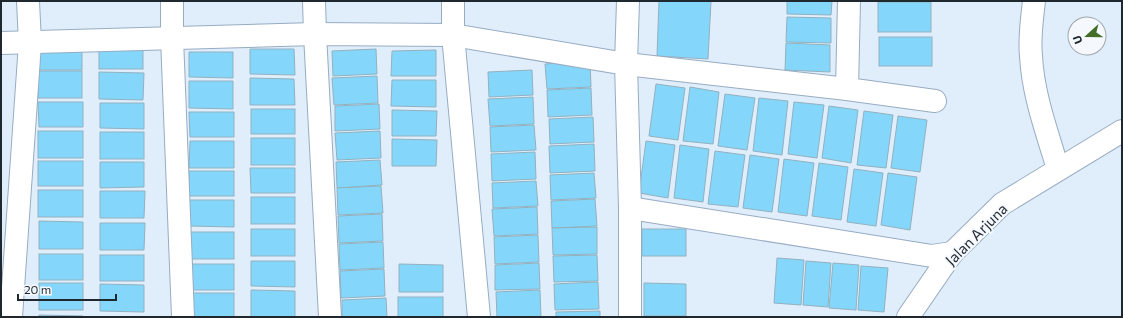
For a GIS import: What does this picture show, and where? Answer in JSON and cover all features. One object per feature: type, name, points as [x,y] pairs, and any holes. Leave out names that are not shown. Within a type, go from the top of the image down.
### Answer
[{"type":"street","points":[[11,317],[30,43],[28,1]]},
{"type":"street","points":[[172,1],[172,38],[183,317]]},
{"type":"street","points":[[314,1],[314,34],[330,317]]},
{"type":"street","points":[[453,1],[453,35],[479,317]]},
{"type":"street","points":[[628,1],[626,64],[630,208],[630,317]]},
{"type":"street","points":[[847,89],[849,1]]},
{"type":"street","points":[[1034,1],[1031,56],[1036,91],[1058,169]]},
{"type":"street","points":[[1,43],[314,34],[453,35],[626,64],[847,89],[935,101]]},
{"type":"street","name":"Jalan Arjuna","points":[[908,317],[952,253],[1002,204],[1122,131]]},
{"type":"street","points":[[630,208],[932,256],[952,253]]},
{"type":"building","points":[[659,1],[711,1],[708,59],[657,56]]},
{"type":"building","points":[[787,1],[832,1],[831,15],[787,14]]},
{"type":"building","points":[[878,2],[931,2],[931,32],[878,32]]},
{"type":"building","points":[[787,17],[831,18],[831,43],[786,42]]},
{"type":"building","points":[[879,37],[932,37],[932,66],[879,66]]},
{"type":"building","points":[[99,43],[143,43],[143,69],[99,69]]},
{"type":"building","points":[[786,43],[830,45],[830,72],[785,70]]},
{"type":"building","points":[[37,45],[82,45],[82,70],[38,70]]},
{"type":"building","points":[[250,49],[294,49],[295,75],[250,74]]},
{"type":"building","points":[[376,49],[377,74],[333,76],[332,51]]},
{"type":"building","points":[[436,50],[436,76],[391,76],[392,51]]},
{"type":"building","points":[[189,52],[233,52],[233,78],[189,77]]},
{"type":"building","points":[[590,61],[591,87],[547,89],[545,64]]},
{"type":"building","points":[[532,70],[533,95],[489,97],[488,72]]},
{"type":"building","points":[[38,71],[82,71],[82,98],[38,98]]},
{"type":"building","points":[[99,72],[144,73],[143,100],[99,99]]},
{"type":"building","points":[[377,76],[378,103],[334,105],[332,78]]},
{"type":"building","points":[[250,78],[294,79],[295,105],[250,105]]},
{"type":"building","points":[[392,80],[436,80],[436,107],[391,106]]},
{"type":"building","points":[[189,81],[233,81],[233,109],[189,108]]},
{"type":"building","points":[[656,84],[685,88],[678,140],[649,136]]},
{"type":"building","points":[[690,87],[719,92],[713,144],[683,141]]},
{"type":"building","points":[[591,88],[592,115],[548,117],[547,90]]},
{"type":"building","points":[[725,94],[755,98],[747,150],[718,146]]},
{"type":"building","points":[[533,97],[534,124],[490,126],[488,99]]},
{"type":"building","points":[[759,98],[788,101],[782,155],[753,151]]},
{"type":"building","points":[[38,102],[83,102],[83,127],[39,127]]},
{"type":"building","points":[[794,102],[824,105],[817,158],[788,154]]},
{"type":"building","points":[[100,103],[144,103],[144,129],[100,128]]},
{"type":"building","points":[[379,104],[380,129],[335,131],[335,106]]},
{"type":"building","points":[[829,106],[858,110],[851,163],[822,158]]},
{"type":"building","points":[[251,109],[295,109],[295,134],[251,134]]},
{"type":"building","points":[[392,110],[437,111],[436,136],[392,136]]},
{"type":"building","points":[[864,111],[893,115],[886,168],[857,165]]},
{"type":"building","points":[[189,112],[234,112],[234,137],[190,137]]},
{"type":"building","points":[[898,116],[927,120],[920,172],[891,168]]},
{"type":"building","points":[[593,117],[594,142],[550,144],[549,119]]},
{"type":"building","points":[[534,125],[536,150],[491,152],[490,127]]},
{"type":"building","points":[[38,131],[83,131],[83,158],[38,158]]},
{"type":"building","points":[[380,131],[381,158],[337,160],[335,133]]},
{"type":"building","points":[[100,132],[144,132],[144,159],[100,159]]},
{"type":"building","points":[[251,138],[295,138],[295,165],[251,165]]},
{"type":"building","points":[[392,139],[437,140],[436,166],[392,166]]},
{"type":"building","points":[[190,141],[234,141],[234,168],[189,168]]},
{"type":"building","points":[[646,141],[675,145],[668,198],[639,193]]},
{"type":"building","points":[[594,144],[595,171],[550,173],[549,146]]},
{"type":"building","points":[[680,145],[709,149],[703,202],[674,198]]},
{"type":"building","points":[[715,151],[745,155],[738,207],[708,204]]},
{"type":"building","points":[[535,152],[536,179],[492,181],[491,154]]},
{"type":"building","points":[[750,155],[779,159],[772,212],[743,208]]},
{"type":"building","points":[[784,159],[814,163],[807,216],[778,212]]},
{"type":"building","points":[[380,160],[382,185],[337,188],[336,162]]},
{"type":"building","points":[[38,161],[83,161],[83,186],[38,186]]},
{"type":"building","points":[[100,162],[144,162],[144,187],[100,188]]},
{"type":"building","points":[[819,163],[848,167],[841,220],[812,216]]},
{"type":"building","points":[[250,168],[295,168],[295,193],[251,193]]},
{"type":"building","points":[[854,169],[883,173],[876,226],[847,222]]},
{"type":"building","points":[[189,171],[234,171],[234,196],[189,196]]},
{"type":"building","points":[[594,173],[596,198],[551,200],[550,175]]},
{"type":"building","points":[[888,173],[917,177],[910,230],[881,225]]},
{"type":"building","points":[[536,181],[538,206],[493,208],[492,183]]},
{"type":"building","points":[[381,186],[383,213],[338,215],[337,188]]},
{"type":"building","points":[[38,190],[83,190],[83,217],[38,217]]},
{"type":"building","points":[[100,191],[145,191],[144,218],[100,218]]},
{"type":"building","points":[[251,197],[295,197],[295,224],[251,224]]},
{"type":"building","points":[[595,199],[597,226],[552,228],[551,201]]},
{"type":"building","points":[[189,200],[234,200],[234,227],[189,226]]},
{"type":"building","points":[[537,207],[538,234],[494,236],[492,209]]},
{"type":"building","points":[[382,214],[383,241],[339,243],[338,216]]},
{"type":"building","points":[[39,221],[83,222],[83,249],[39,249]]},
{"type":"building","points":[[100,223],[145,223],[144,250],[100,250]]},
{"type":"building","points":[[597,227],[597,254],[553,255],[552,228]]},
{"type":"building","points":[[251,229],[295,229],[295,256],[251,256]]},
{"type":"building","points":[[642,229],[686,229],[686,256],[642,256]]},
{"type":"building","points":[[190,232],[234,232],[234,259],[190,259]]},
{"type":"building","points":[[538,235],[539,262],[495,264],[494,237]]},
{"type":"building","points":[[383,242],[384,268],[340,270],[339,244]]},
{"type":"building","points":[[39,254],[83,254],[83,280],[39,280]]},
{"type":"building","points":[[100,255],[144,255],[144,281],[100,281]]},
{"type":"building","points":[[597,255],[598,281],[554,282],[553,256]]},
{"type":"building","points":[[777,258],[804,260],[801,305],[774,303]]},
{"type":"building","points":[[251,261],[295,261],[295,287],[251,286]]},
{"type":"building","points":[[806,261],[831,263],[828,307],[803,305]]},
{"type":"building","points":[[539,263],[540,289],[495,290],[495,265]]},
{"type":"building","points":[[833,263],[859,265],[856,310],[829,308]]},
{"type":"building","points":[[190,264],[234,264],[234,290],[190,290]]},
{"type":"building","points":[[399,264],[443,265],[443,292],[399,292]]},
{"type":"building","points":[[861,266],[888,268],[884,312],[858,310]]},
{"type":"building","points":[[384,269],[385,296],[341,298],[340,271]]},
{"type":"building","points":[[598,282],[599,309],[555,310],[554,284]]},
{"type":"building","points":[[39,283],[83,283],[83,310],[39,310]]},
{"type":"building","points":[[644,283],[686,284],[686,316],[644,316]]},
{"type":"building","points":[[100,284],[144,285],[144,312],[100,311]]},
{"type":"building","points":[[251,290],[295,291],[295,317],[251,317]]},
{"type":"building","points":[[540,290],[541,317],[497,317],[496,292]]},
{"type":"building","points":[[190,293],[234,293],[234,317],[190,317]]},
{"type":"building","points":[[398,297],[443,297],[443,317],[398,317]]},
{"type":"building","points":[[386,298],[387,317],[342,317],[342,300]]},
{"type":"building","points":[[600,311],[600,317],[556,317],[556,312]]},
{"type":"building","points":[[39,315],[83,316],[83,317],[39,317]]}]
